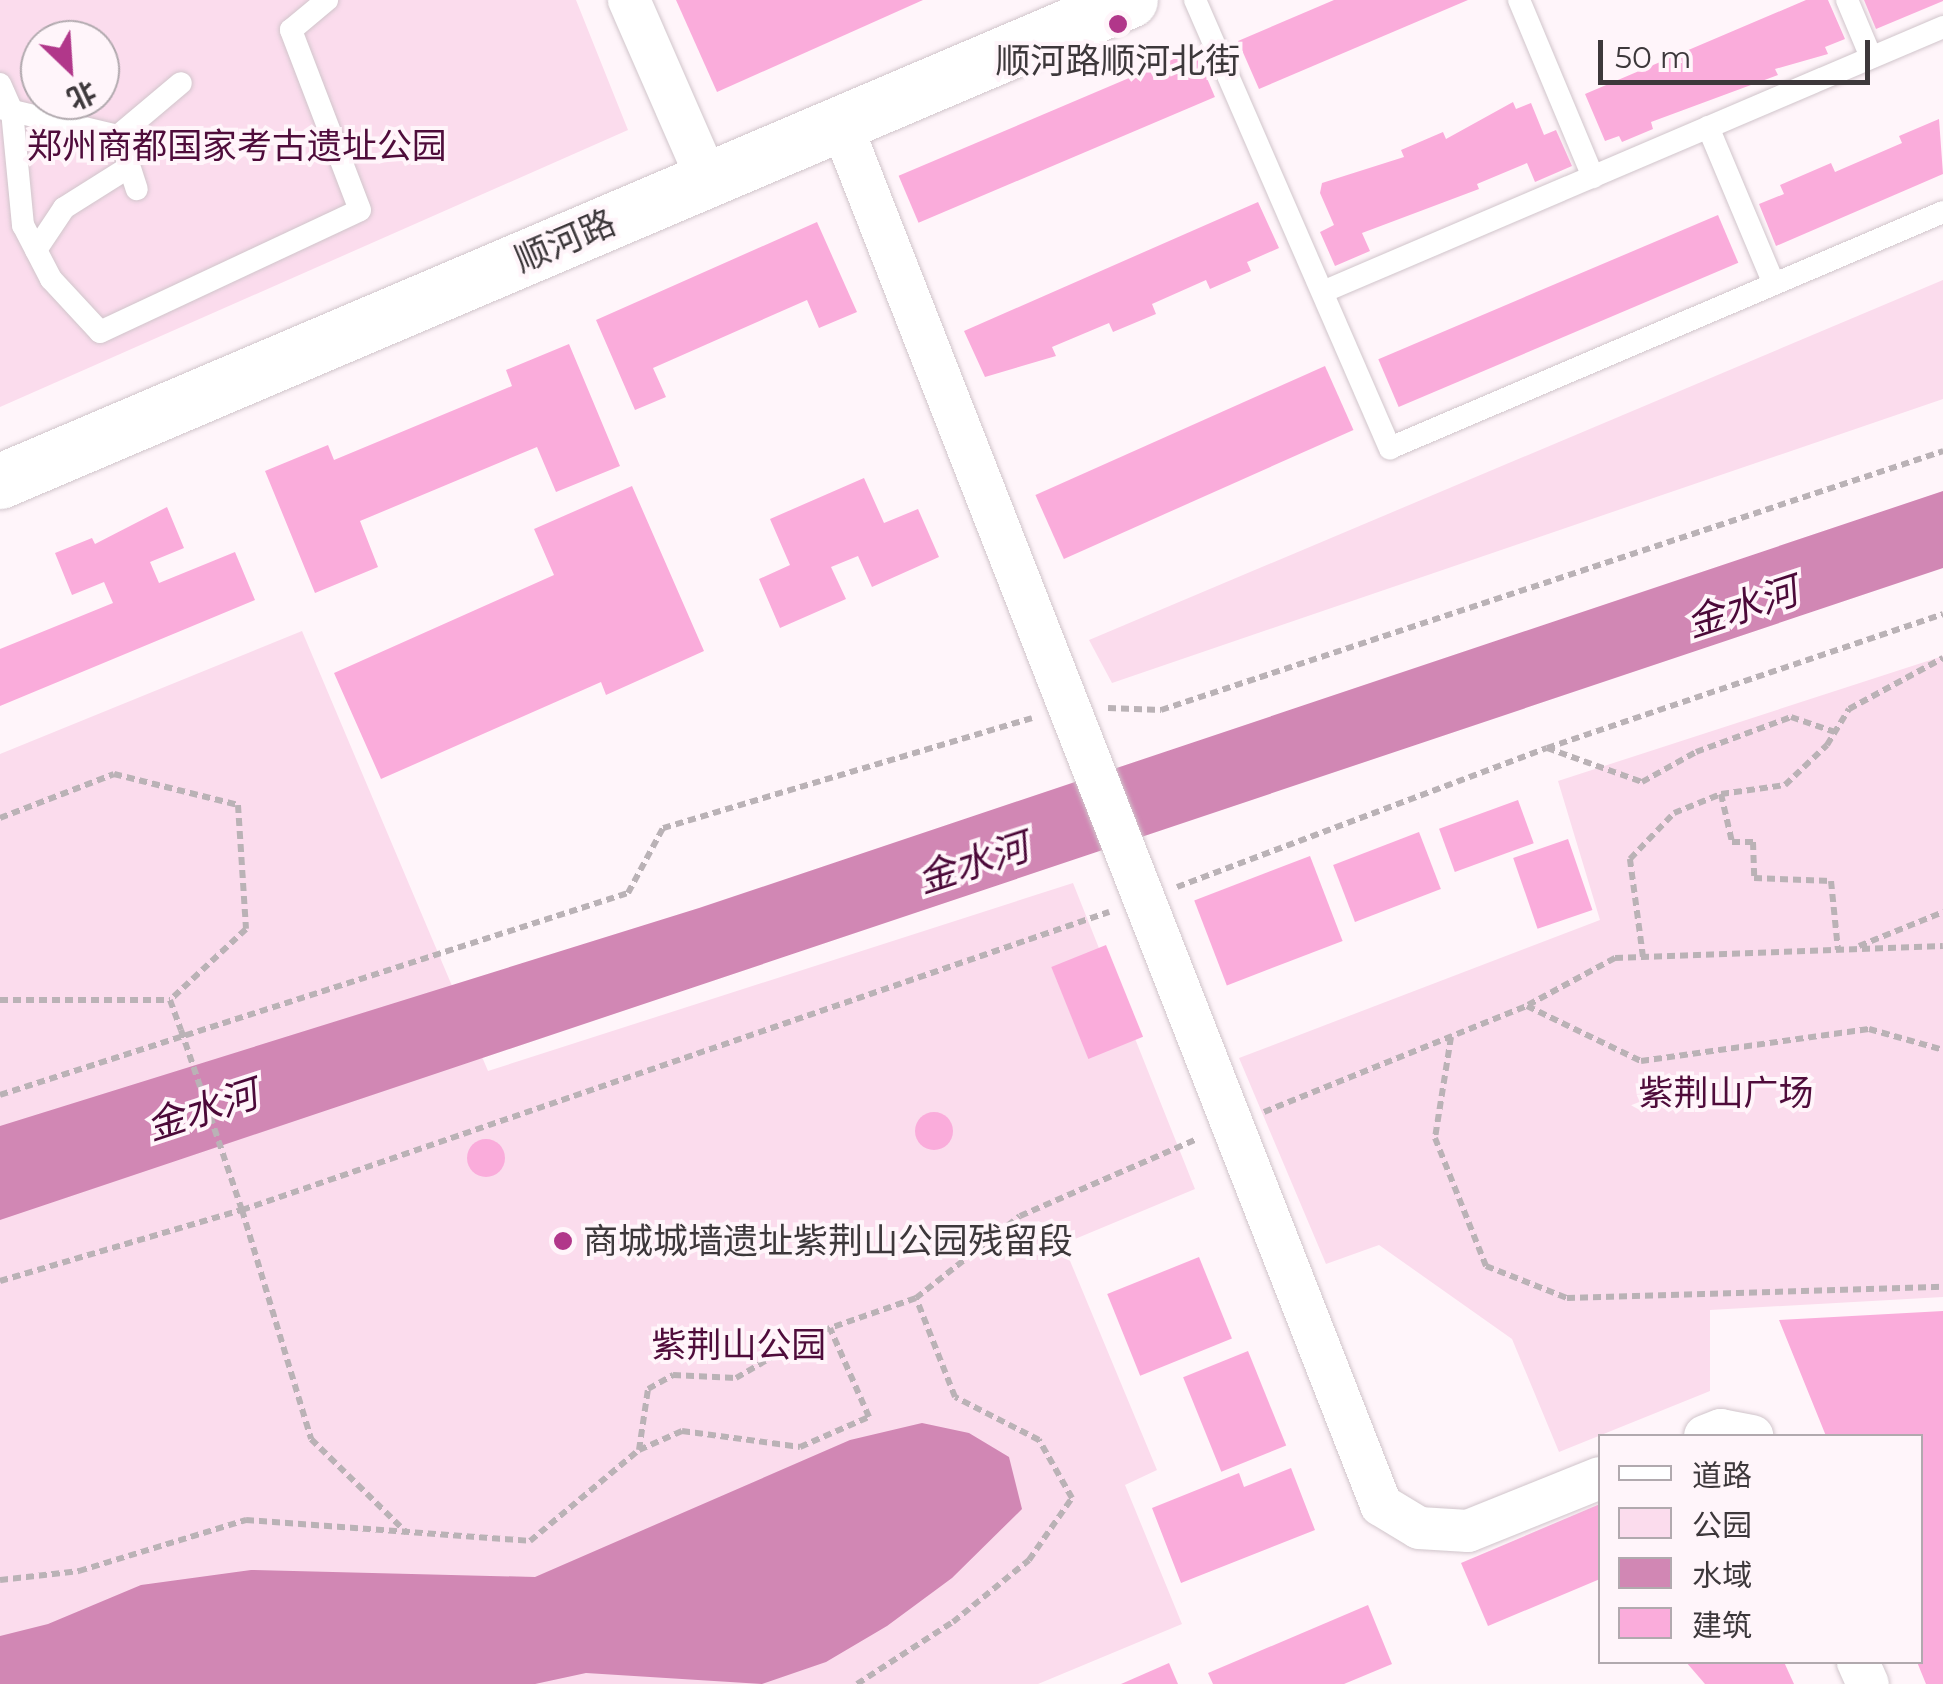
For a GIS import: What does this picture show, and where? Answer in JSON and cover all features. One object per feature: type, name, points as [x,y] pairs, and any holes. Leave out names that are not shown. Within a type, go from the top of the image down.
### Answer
[{"type":"street","points":[[628,0],[708,180]]},
{"type":"street","name":"顺河路","points":[[0,481],[1130,0]]},
{"type":"street","points":[[841,124],[1381,1505],[1419,1528],[1468,1531],[1598,1479]]},
{"type":"street","points":[[1710,1434],[1721,1430],[1742,1434]]},
{"type":"lane","points":[[0,84],[23,225],[52,279],[100,332],[360,210],[290,30],[327,0]]},
{"type":"lane","points":[[1195,0],[1325,291],[1390,448],[1943,212]]},
{"type":"lane","points":[[1519,0],[1594,177]]},
{"type":"lane","points":[[1846,0],[1871,57]]},
{"type":"lane","points":[[1325,291],[1943,27]]},
{"type":"lane","points":[[118,136],[181,83]]},
{"type":"lane","points":[[6,110],[118,136]]},
{"type":"lane","points":[[1708,127],[1774,284]]},
{"type":"lane","points":[[36,250],[64,208],[133,178],[118,136]]},
{"type":"path","points":[[0,1095],[628,894],[663,828],[1070,707],[1161,710],[1943,450]]},
{"type":"path","points":[[0,1281],[242,1210],[1140,889],[1943,614]]},
{"type":"path","points":[[1643,957],[1630,859],[1674,813],[1720,794],[1785,785],[1835,732],[1849,709],[1943,658]]},
{"type":"path","points":[[1547,748],[1642,782],[1696,752],[1791,717],[1835,732]]},
{"type":"path","points":[[0,818],[114,774],[238,805],[246,929],[170,1000],[0,1000]]},
{"type":"path","points":[[1720,794],[1732,842],[1753,842],[1754,878],[1831,881],[1838,950]]},
{"type":"path","points":[[1853,949],[1943,912]]},
{"type":"path","points":[[640,1450],[648,1389],[673,1375],[736,1378],[830,1328],[916,1298],[1020,1216],[1233,1124],[1527,1006],[1616,958],[1943,946]]},
{"type":"path","points":[[170,1000],[242,1210],[311,1438],[408,1534]]},
{"type":"path","points":[[1527,1006],[1641,1062],[1869,1030],[1943,1050]]},
{"type":"path","points":[[1450,1036],[1435,1138],[1486,1266],[1567,1298],[1943,1287]]},
{"type":"path","points":[[858,1684],[954,1622],[1028,1560],[1072,1498],[1039,1440],[954,1397],[916,1298]]},
{"type":"path","points":[[0,1580],[79,1571],[246,1520],[530,1542],[640,1450],[682,1431],[736,1434],[800,1448],[869,1417],[830,1328]]},
{"type":"green space","name":"郑州商都国家考古遗址公园","points":[[0,0],[576,0],[628,130],[0,407]]},
{"type":"green space","points":[[1943,280],[1943,399],[1112,683],[1089,640]]},
{"type":"green space","name":"紫荆山公园","points":[[302,631],[488,1071],[1073,883],[1195,1189],[1063,1244],[1157,1470],[1125,1485],[1182,1624],[1038,1684],[0,1684],[0,754]]},
{"type":"green space","name":"紫荆山广场","points":[[1943,656],[1943,1297],[1710,1310],[1710,1391],[1559,1452],[1512,1339],[1379,1245],[1326,1264],[1239,1058],[1600,920],[1558,781]]},
{"type":"water","name":"金水河","points":[[1943,491],[1943,568],[0,1220],[0,1126],[699,908]]},
{"type":"water","points":[[922,1423],[969,1433],[1009,1457],[1022,1509],[952,1578],[887,1626],[826,1662],[762,1684],[586,1673],[535,1684],[0,1684],[0,1636],[48,1624],[141,1585],[251,1570],[535,1577],[850,1440]]},
{"type":"building","points":[[676,0],[923,0],[717,92]]},
{"type":"building","points":[[1334,0],[1468,0],[1259,89],[1238,41]]},
{"type":"building","points":[[1806,0],[1828,0],[1845,39],[1825,47],[1828,54],[1775,69],[1778,75],[1651,122],[1653,129],[1622,142],[1619,136],[1605,141],[1585,94]]},
{"type":"building","points":[[1864,0],[1943,0],[1943,1],[1876,29]]},
{"type":"building","points":[[1195,50],[1215,97],[919,223],[899,176]]},
{"type":"building","points":[[1513,102],[1516,109],[1531,103],[1544,135],[1556,130],[1572,166],[1535,182],[1527,163],[1477,184],[1479,189],[1362,233],[1370,251],[1335,266],[1320,232],[1334,225],[1320,193],[1322,183],[1404,157],[1401,150],[1443,132],[1446,139]]},
{"type":"building","points":[[1939,119],[1943,174],[1776,246],[1759,204],[1784,194],[1780,185],[1831,163],[1835,172],[1902,143],[1899,136]]},
{"type":"building","points":[[1258,202],[1279,248],[1247,262],[1251,271],[1210,289],[1206,280],[1152,304],[1156,314],[1113,332],[1109,323],[1052,347],[1056,356],[985,377],[964,331]]},
{"type":"building","points":[[1718,215],[1738,263],[1399,407],[1378,359]]},
{"type":"building","points":[[817,222],[857,312],[819,328],[807,300],[653,368],[666,397],[635,410],[596,320]]},
{"type":"building","points":[[569,344],[620,466],[556,492],[537,447],[360,521],[378,567],[315,593],[265,471],[328,445],[334,460],[512,386],[506,370]]},
{"type":"building","points":[[1325,366],[1353,430],[1064,559],[1035,495]]},
{"type":"building","points":[[864,478],[884,523],[918,509],[939,557],[872,587],[858,556],[831,567],[846,599],[780,628],[759,579],[790,565],[770,519]]},
{"type":"building","points":[[632,486],[704,651],[606,695],[601,682],[381,779],[334,673],[554,575],[534,529]]},
{"type":"building","points":[[167,507],[184,548],[150,562],[159,583],[235,552],[255,600],[0,706],[0,649],[113,603],[104,582],[72,595],[55,553],[92,538],[95,544]]},
{"type":"building","points":[[1518,800],[1534,843],[1455,872],[1439,829]]},
{"type":"building","points":[[1419,832],[1441,889],[1355,922],[1333,865]]},
{"type":"building","points":[[1568,839],[1592,910],[1538,929],[1513,858]]},
{"type":"building","points":[[1310,856],[1343,941],[1227,985],[1194,900]]},
{"type":"building","points":[[1106,945],[1143,1037],[1088,1059],[1051,967]]},
{"type":"building","points":[[934,1112],[947,1118],[953,1131],[947,1144],[934,1150],[921,1144],[915,1131],[921,1118]]},
{"type":"building","points":[[486,1139],[499,1145],[505,1158],[499,1171],[486,1177],[473,1171],[467,1158],[473,1145]]},
{"type":"building","points":[[1199,1257],[1232,1339],[1140,1376],[1107,1294]]},
{"type":"building","points":[[1943,1311],[1943,1684],[1926,1684],[1918,1664],[1923,1664],[1923,1434],[1825,1434],[1779,1320]]},
{"type":"building","points":[[1248,1351],[1286,1446],[1221,1472],[1183,1377]]},
{"type":"building","points":[[1291,1468],[1315,1530],[1181,1583],[1152,1508],[1239,1473],[1244,1487]]},
{"type":"building","points":[[1598,1505],[1598,1580],[1488,1626],[1461,1563]]},
{"type":"building","points":[[1368,1605],[1392,1664],[1344,1684],[1213,1684],[1208,1673]]},
{"type":"building","points":[[1169,1663],[1178,1684],[1121,1684]]},
{"type":"building","points":[[1688,1664],[1785,1664],[1794,1684],[1705,1684]]},
{"type":"place","name":"顺河路顺河北街","points":[[1118,24]]},
{"type":"place","name":"商城城墙遗址紫荆山公园残留段","points":[[563,1241]]}]
